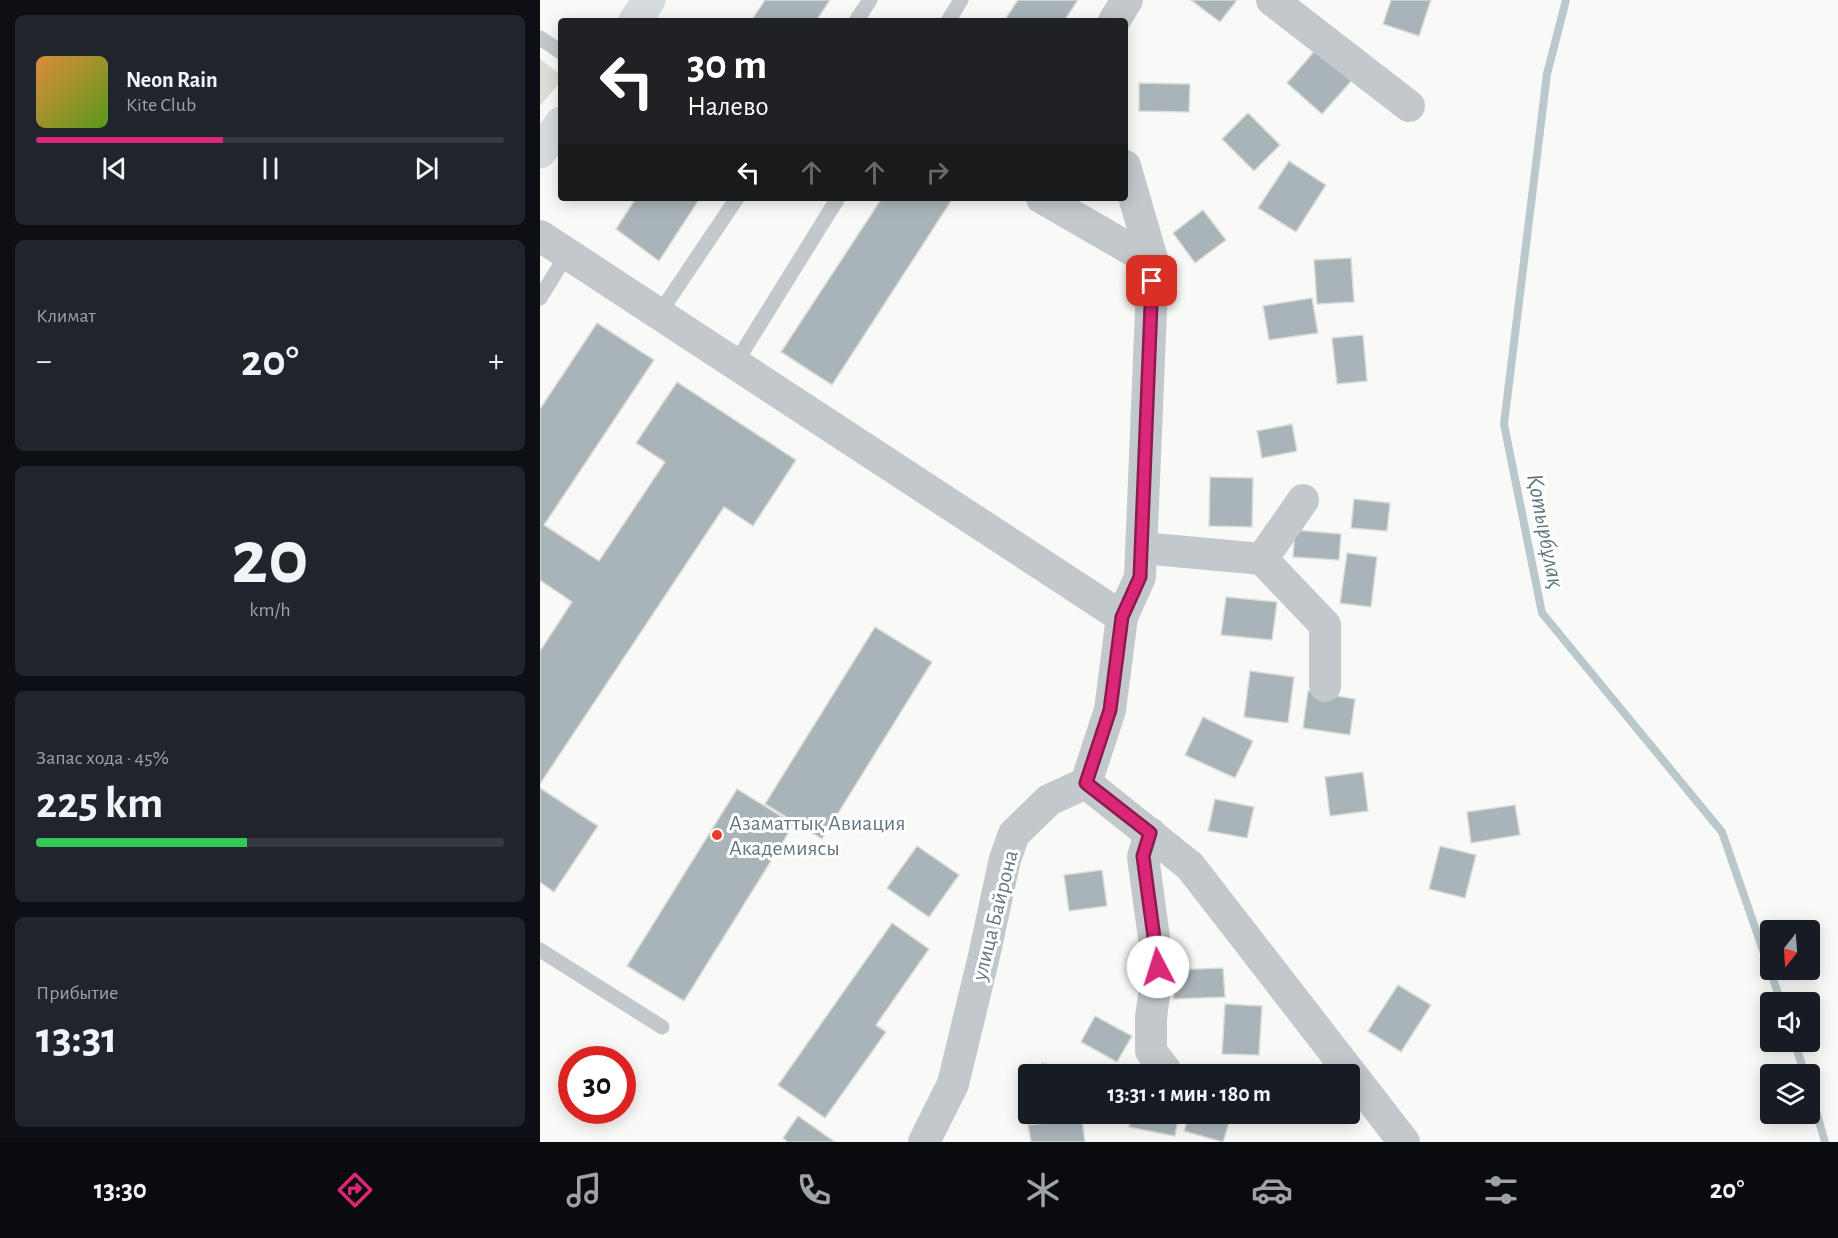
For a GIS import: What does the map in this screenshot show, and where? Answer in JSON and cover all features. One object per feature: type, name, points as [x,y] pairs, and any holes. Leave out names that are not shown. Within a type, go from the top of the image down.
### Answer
[{"type":"street","points":[[637,18],[649,0]]},
{"type":"street","points":[[1116,18],[1127,0]]},
{"type":"street","points":[[1272,0],[1409,106]]},
{"type":"street","points":[[540,152],[558,127]]},
{"type":"street","points":[[1128,176],[1153,262],[1140,577],[1122,617],[1110,710],[1086,783],[1190,866],[1404,1142]]},
{"type":"street","points":[[1047,201],[1153,262]]},
{"type":"street","points":[[540,236],[1122,617]]},
{"type":"street","points":[[1262,559],[1303,500]]},
{"type":"street","points":[[1142,548],[1262,559],[1325,625],[1325,686]]},
{"type":"street","name":"улица Байрона","points":[[924,1142],[953,1084],[1005,859],[1014,834],[1049,800],[1086,783]]},
{"type":"street","points":[[1150,833],[1143,856],[1158,967],[1151,1017],[1151,1051],[1161,1064]]},
{"type":"lane","points":[[858,18],[870,0]]},
{"type":"lane","points":[[950,18],[961,0]]},
{"type":"lane","points":[[540,38],[558,50]]},
{"type":"lane","points":[[659,314],[735,201]]},
{"type":"lane","points":[[735,364],[836,201]]},
{"type":"lane","points":[[540,298],[567,254]]},
{"type":"lane","points":[[540,950],[662,1027]]},
{"type":"shaded area","points":[[540,59],[558,73],[558,85],[540,106]]},
{"type":"building","points":[[765,0],[830,0],[818,18],[753,18]]},
{"type":"building","points":[[1018,0],[1078,0],[1066,18],[1006,18]]},
{"type":"building","points":[[1191,0],[1237,0],[1220,22]]},
{"type":"building","points":[[1391,0],[1431,0],[1419,36],[1383,24]]},
{"type":"building","points":[[1318,47],[1354,78],[1322,114],[1287,83]]},
{"type":"building","points":[[1139,83],[1190,84],[1189,112],[1139,111]]},
{"type":"building","points":[[1248,113],[1280,145],[1254,171],[1222,139]]},
{"type":"building","points":[[1289,161],[1326,185],[1296,232],[1258,208]]},
{"type":"building","points":[[634,201],[698,201],[659,261],[616,229]]},
{"type":"building","points":[[880,201],[951,201],[832,385],[781,352]]},
{"type":"building","points":[[1203,210],[1226,240],[1195,263],[1173,233]]},
{"type":"building","points":[[1351,258],[1354,302],[1317,304],[1314,260]]},
{"type":"building","points":[[1312,298],[1318,333],[1269,340],[1263,306]]},
{"type":"building","points":[[597,323],[654,360],[544,525],[599,561],[665,462],[636,443],[677,382],[796,460],[753,526],[724,507],[540,784],[540,651],[572,602],[540,580],[540,409]]},
{"type":"building","points":[[1363,335],[1367,381],[1337,384],[1332,338]]},
{"type":"building","points":[[1292,424],[1297,451],[1262,458],[1257,431]]},
{"type":"building","points":[[1210,477],[1253,478],[1252,527],[1209,526]]},
{"type":"building","points":[[1354,499],[1390,503],[1387,531],[1351,528]]},
{"type":"building","points":[[1295,530],[1341,534],[1339,560],[1293,557]]},
{"type":"building","points":[[1347,553],[1377,557],[1371,607],[1340,603]]},
{"type":"building","points":[[1226,597],[1277,602],[1272,640],[1221,635]]},
{"type":"building","points":[[875,627],[932,662],[822,839],[765,804]]},
{"type":"building","points":[[1250,671],[1294,677],[1288,723],[1244,717]]},
{"type":"building","points":[[1308,691],[1355,699],[1350,735],[1303,728]]},
{"type":"building","points":[[1203,717],[1253,741],[1235,778],[1185,755]]},
{"type":"building","points":[[1363,772],[1368,811],[1330,816],[1325,777]]},
{"type":"building","points":[[540,788],[598,826],[554,892],[540,882]]},
{"type":"building","points":[[737,789],[794,824],[684,1001],[627,966]]},
{"type":"building","points":[[1215,799],[1254,807],[1247,838],[1208,831]]},
{"type":"building","points":[[1515,805],[1520,835],[1471,843],[1467,812]]},
{"type":"building","points":[[917,846],[959,875],[929,917],[887,888]]},
{"type":"building","points":[[1440,846],[1476,855],[1465,898],[1429,889]]},
{"type":"building","points":[[1102,870],[1107,906],[1069,911],[1064,875]]},
{"type":"building","points":[[892,923],[929,949],[876,1025],[886,1032],[825,1118],[778,1085]]},
{"type":"building","points":[[1223,968],[1225,997],[1174,999],[1172,970]]},
{"type":"building","points":[[1398,985],[1431,1005],[1401,1052],[1368,1031]]},
{"type":"building","points":[[1225,1004],[1262,1006],[1259,1055],[1222,1054]]},
{"type":"building","points":[[1095,1016],[1132,1036],[1117,1062],[1081,1042]]},
{"type":"building","points":[[798,1116],[835,1142],[788,1142],[783,1138]]},
{"type":"building","points":[[1083,1124],[1085,1142],[1031,1142],[1028,1125]]},
{"type":"building","points":[[1129,1124],[1177,1124],[1175,1136],[1129,1127]]},
{"type":"building","points":[[1186,1124],[1229,1124],[1223,1142],[1184,1131]]},
{"type":"waterway","name":"Қотырбұлақ","points":[[1566,0],[1547,74],[1504,424],[1542,613],[1722,832],[1778,992]]},
{"type":"waterway","name":"Қотырбұлақ","points":[[1798,1052],[1802,1064]]},
{"type":"waterway","name":"Қотырбұлақ","points":[[1820,1124],[1825,1142]]},
{"type":"place","name":"Азаматтық Авиация Академиясы","points":[[717,835]]},
{"type":"route","points":[[1152,281],[1140,577],[1122,617],[1110,710],[1086,783],[1150,833],[1143,856],[1158,967]]}]
